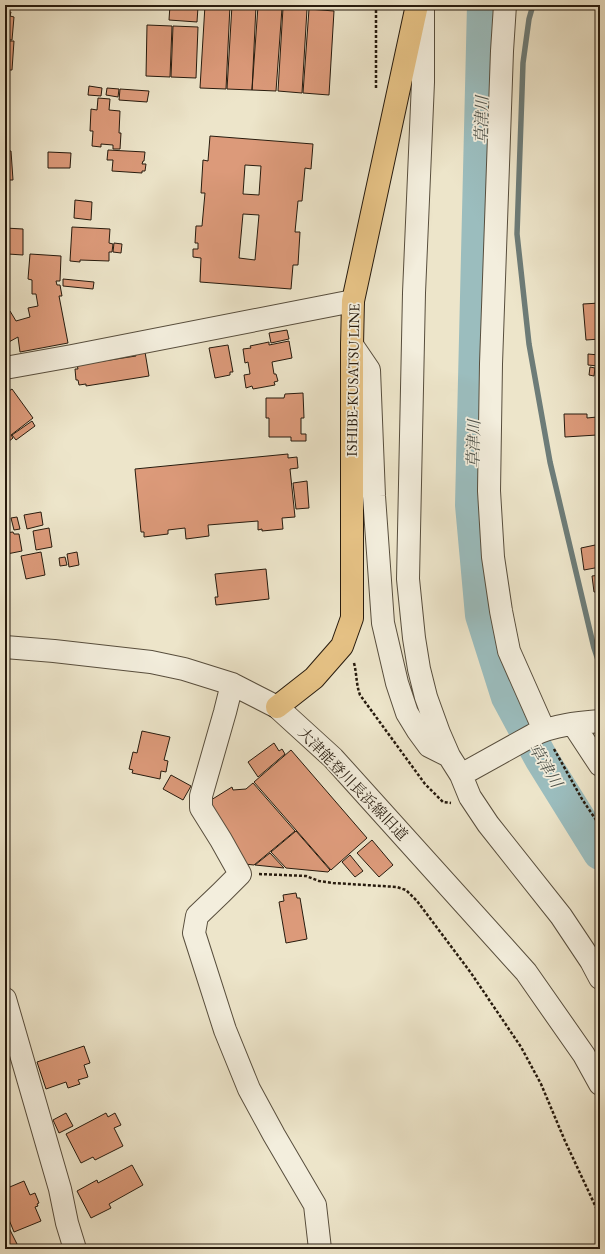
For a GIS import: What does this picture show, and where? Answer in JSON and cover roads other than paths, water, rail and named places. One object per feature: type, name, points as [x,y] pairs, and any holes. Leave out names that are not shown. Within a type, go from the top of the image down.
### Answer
[{"type":"main road","name":"ISHIBE-KUSATSU LINE","points":[[277,707],[314,678],[342,646],[352,618],[353,301],[417,5]]},
{"type":"street","points":[[423,5],[423,82],[414,293],[408,579],[414,638],[419,669],[426,697],[449,756],[461,775],[470,796],[488,824],[561,916],[591,961],[600,978]]},
{"type":"street","points":[[505,5],[502,51],[491,364],[489,491],[492,549],[501,612],[509,651],[539,732]]},
{"type":"street","points":[[5,368],[353,301]]},
{"type":"street","points":[[352,345],[369,370],[374,496],[383,623],[397,683],[407,713],[418,732],[429,746],[449,756]]},
{"type":"street","name":"大津能登川長浜線旧道","points":[[5,647],[151,662],[184,669],[232,684],[277,707],[338,764],[526,972],[584,1055],[600,1084]]},
{"type":"street","points":[[232,684],[201,796],[201,808],[222,840],[240,874],[197,916],[194,933],[225,1030],[249,1089],[315,1205],[320,1249]]},
{"type":"street","points":[[461,775],[482,762],[539,732],[573,724],[600,721]]},
{"type":"street","points":[[573,724],[600,765]]},
{"type":"street","points":[[5,999],[60,1189],[67,1223],[75,1249]]},
{"type":"waterway","name":"草津川","points":[[484,5],[472,505],[482,615],[508,697],[541,758],[600,853]]},
{"type":"waterway","points":[[533,5],[529,19],[523,63],[517,234],[529,344],[550,462],[594,648],[600,666]]}]
